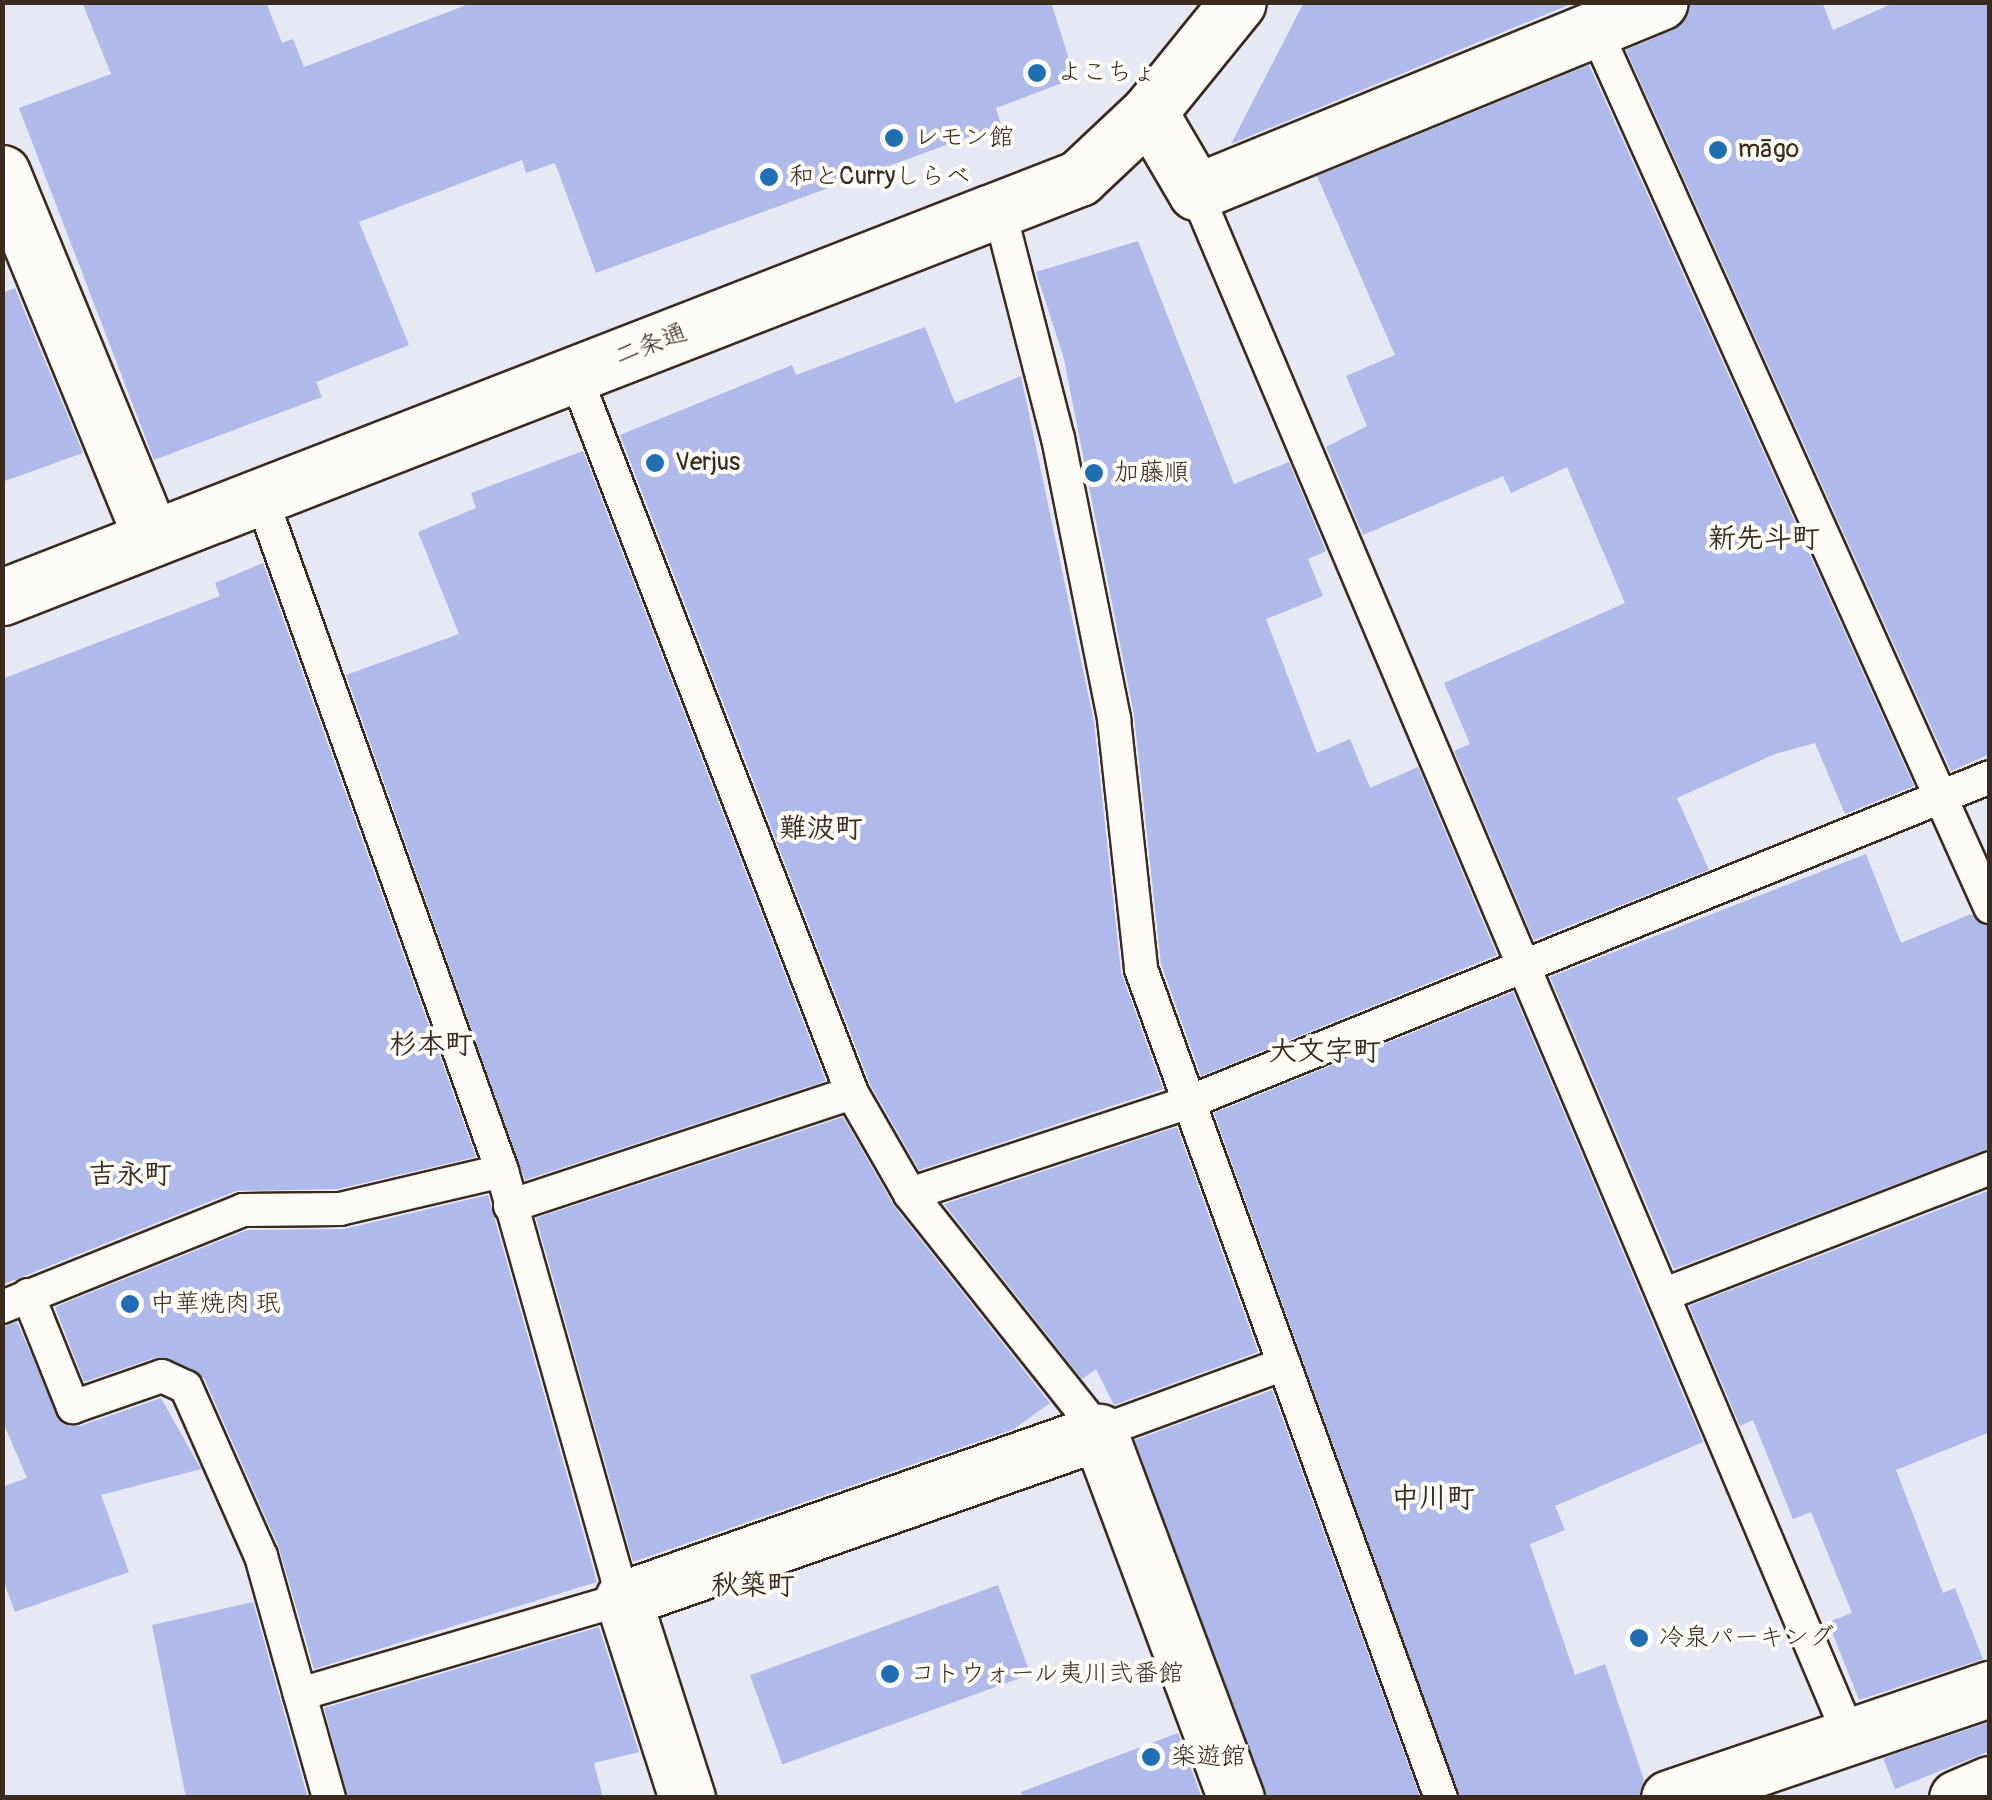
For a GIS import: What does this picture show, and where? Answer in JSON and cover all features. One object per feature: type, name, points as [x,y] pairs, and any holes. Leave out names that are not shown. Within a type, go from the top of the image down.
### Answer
[{"type":"street","name":"二条通","points":[[2,597],[1079,178],[1149,112],[1238,2]]},
{"type":"street","points":[[1149,112],[1196,192],[1660,2]]},
{"type":"street","points":[[2,173],[152,538]]},
{"type":"street","points":[[687,1798],[623,1599],[1099,1432],[1236,1798]]},
{"type":"street","points":[[1669,1798],[1990,1689]]},
{"type":"street","points":[[1956,1798],[1990,1784]]},
{"type":"lane","points":[[1596,31],[1990,907]]},
{"type":"lane","points":[[1196,192],[1850,1737]]},
{"type":"lane","points":[[1000,209],[1058,438],[1114,719],[1141,969],[1441,1798]]},
{"type":"lane","points":[[575,374],[852,1094],[910,1194],[1099,1432],[1284,1364]]},
{"type":"lane","points":[[262,497],[502,1172],[623,1599],[300,1694]]},
{"type":"lane","points":[[910,1194],[1189,1102],[1990,777]]},
{"type":"lane","points":[[510,1206],[852,1094]]},
{"type":"lane","points":[[1663,1296],[1990,1168]]},
{"type":"lane","points":[[329,1798],[261,1556],[186,1387],[162,1376],[74,1407],[15,1301],[244,1210],[340,1209],[502,1172]]},
{"type":"building","points":[[82,2],[266,2],[282,43],[293,39],[304,67],[474,2],[1051,2],[1075,78],[996,108],[1001,125],[596,273],[555,163],[526,173],[522,160],[359,222],[409,345],[316,382],[322,397],[154,460],[19,108],[111,74]]},
{"type":"building","points":[[1304,2],[1576,2],[1231,144]]},
{"type":"building","points":[[1691,2],[1822,2],[1833,30],[1896,2],[1990,2],[1990,754],[1951,771],[1626,50],[1673,30]]},
{"type":"building","points":[[1589,65],[1914,786],[1845,814],[1815,743],[1775,754],[1677,798],[1709,870],[1534,940],[1454,751],[1470,744],[1444,683],[1625,603],[1567,467],[1511,493],[1503,476],[1363,535],[1326,447],[1367,426],[1346,376],[1395,355],[1317,176]]},
{"type":"building","points":[[1138,241],[1234,484],[1289,462],[1326,551],[1308,559],[1323,596],[1266,619],[1317,753],[1350,739],[1370,788],[1418,767],[1497,955],[1201,1076],[1161,964],[1134,715],[1064,359],[1036,272]]},
{"type":"building","points":[[15,288],[83,453],[2,482],[2,293]]},
{"type":"building","points":[[925,327],[955,403],[1021,376],[1094,722],[1121,972],[1163,1089],[919,1170],[870,1084],[620,435],[792,365],[796,375]]},
{"type":"building","points":[[583,451],[826,1081],[525,1180],[346,675],[459,634],[418,532],[476,508],[471,493]]},
{"type":"building","points":[[263,563],[476,1157],[338,1189],[236,1191],[2,1285],[2,679],[220,596],[215,583]]},
{"type":"building","points":[[1866,854],[1901,943],[1971,914],[1990,927],[1990,1148],[1674,1269],[1550,977]]},
{"type":"building","points":[[1513,992],[1703,1442],[1555,1506],[1565,1530],[1530,1544],[1575,1675],[1605,1664],[1644,1780],[1639,1798],[1460,1798],[1214,1113]]},
{"type":"building","points":[[843,1117],[894,1206],[1050,1403],[1014,1429],[633,1562],[536,1218]]},
{"type":"building","points":[[1177,1127],[1258,1352],[1114,1405],[1096,1369],[1082,1379],[944,1204]]},
{"type":"building","points":[[1990,1190],[1990,1432],[1896,1470],[1943,1593],[1955,1588],[1983,1659],[1859,1700],[1828,1622],[1852,1613],[1811,1512],[1793,1519],[1753,1420],[1740,1426],[1689,1306]]},
{"type":"building","points":[[488,1195],[597,1582],[314,1669],[279,1548],[204,1378],[157,1357],[84,1382],[55,1307],[247,1230],[344,1229]]},
{"type":"building","points":[[17,1322],[61,1423],[80,1426],[161,1398],[201,1469],[101,1495],[129,1572],[15,1612],[2,1577],[2,1487],[27,1478],[2,1420],[2,1327]]},
{"type":"building","points":[[1272,1390],[1420,1798],[1265,1798],[1135,1440]]},
{"type":"building","name":"コトウォール夷川弐番館","points":[[998,1585],[1030,1674],[782,1765],[750,1675]]},
{"type":"building","points":[[253,1602],[308,1798],[186,1798],[152,1625]]},
{"type":"building","points":[[599,1627],[639,1752],[594,1763],[603,1798],[348,1798],[324,1708]]},
{"type":"building","points":[[1990,1722],[1990,1751],[1895,1789],[1883,1758]]},
{"type":"building","name":"楽遊館","points":[[1178,1733],[1202,1798],[1022,1798],[1021,1792]]},
{"type":"place","name":"よこちょ","points":[[1037,73]]},
{"type":"place","name":"レモン館","points":[[894,138]]},
{"type":"place","name":"māgo","points":[[1718,150]]},
{"type":"place","name":"和とCurryしらべ","points":[[769,177]]},
{"type":"place","name":"Verjus","points":[[655,463]]},
{"type":"place","name":"加藤順","points":[[1094,473]]},
{"type":"place","name":"中華焼肉 珉","points":[[130,1304]]},
{"type":"place","name":"冷泉パーキング","points":[[1639,1638]]},
{"type":"place","name":"コトウォール夷川弐番館","points":[[890,1674]]},
{"type":"place","name":"楽遊館","points":[[1151,1757]]},
{"type":"district","name":"新先斗町","points":[[1764,539]]},
{"type":"district","name":"難波町","points":[[821,829]]},
{"type":"district","name":"杉本町","points":[[431,1045]]},
{"type":"district","name":"大文字町","points":[[1325,1052]]},
{"type":"district","name":"吉永町","points":[[130,1175]]},
{"type":"district","name":"中川町","points":[[1433,1499]]},
{"type":"district","name":"秋築町","points":[[753,1586]]}]
